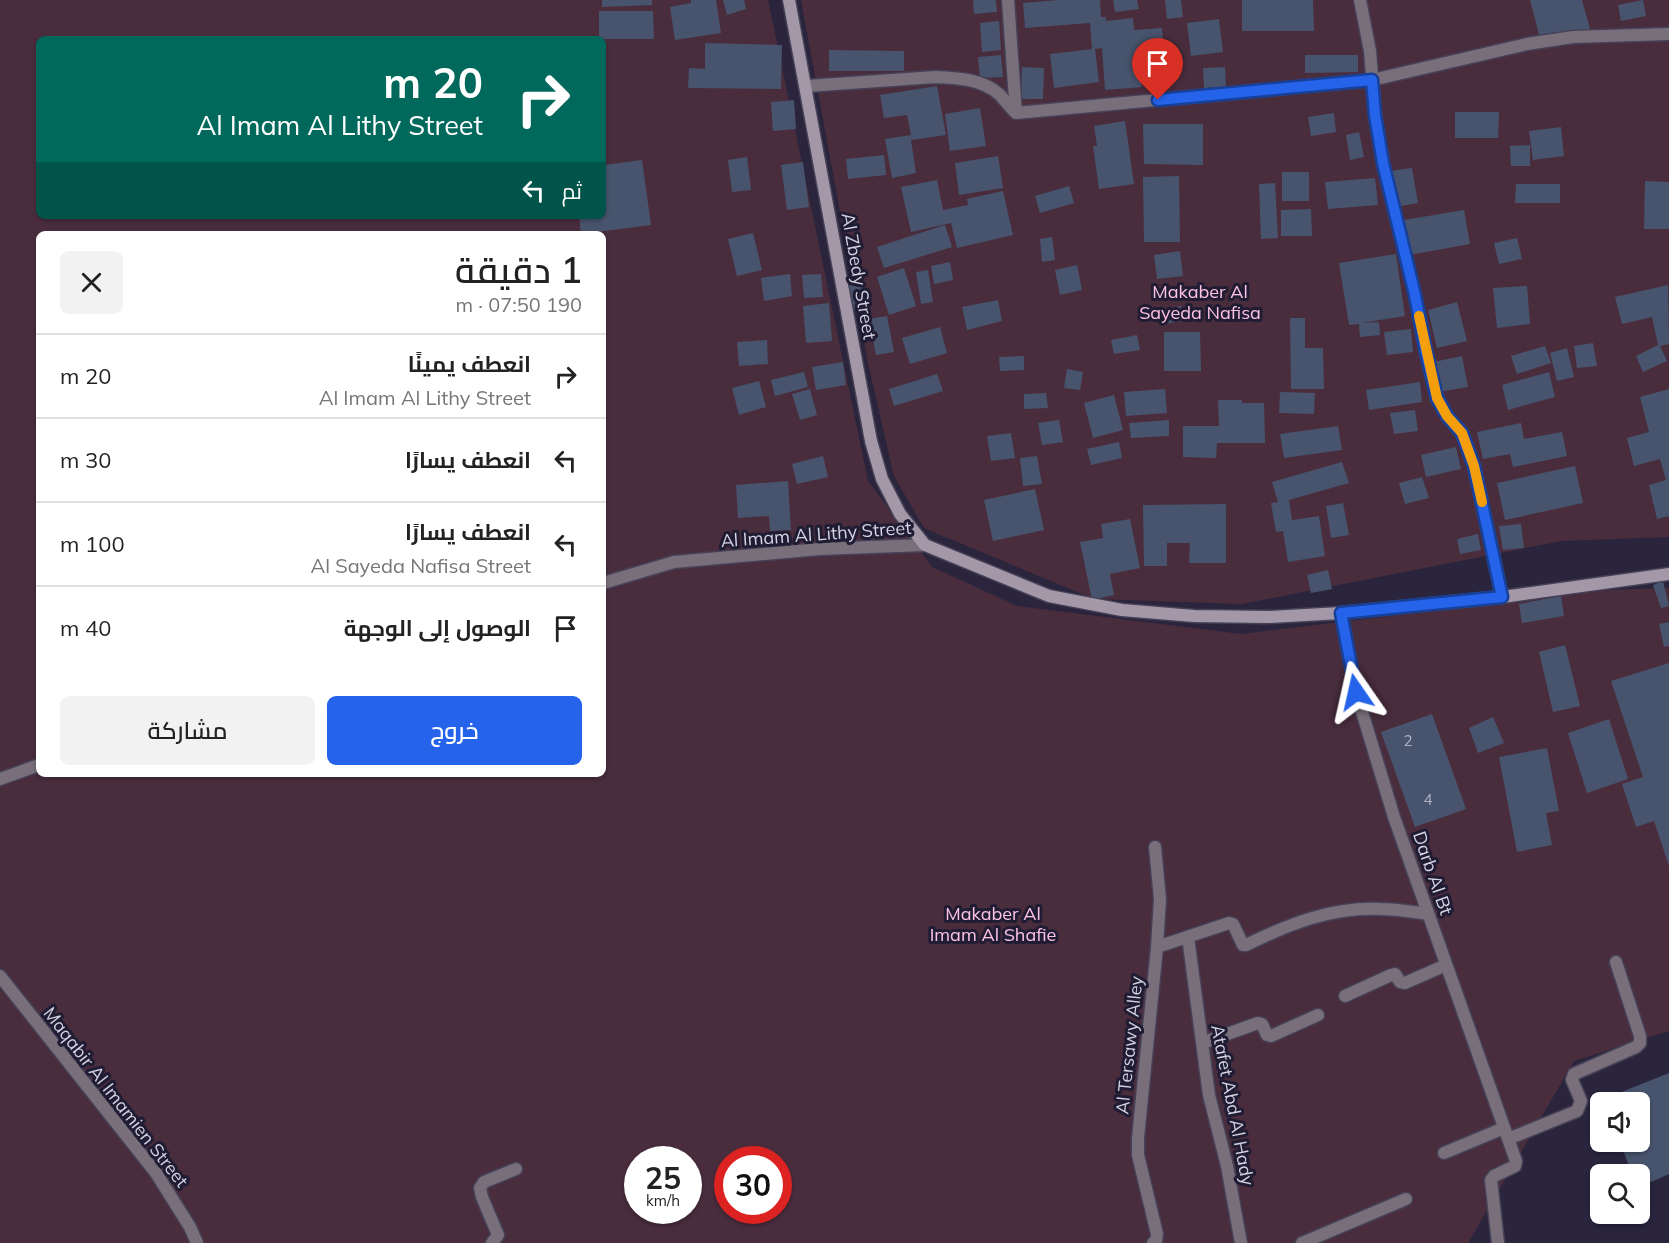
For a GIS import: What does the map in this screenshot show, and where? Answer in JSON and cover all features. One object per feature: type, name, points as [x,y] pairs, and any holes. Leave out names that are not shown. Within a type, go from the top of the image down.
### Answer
[{"type":"street","name":"Al Zbedy Street","points":[[789,0],[807,86],[871,441],[882,480],[900,514],[925,545]]},
{"type":"street","points":[[1008,0],[1016,113]]},
{"type":"street","points":[[1360,0],[1370,51],[1375,115],[1383,163],[1415,295],[1426,352],[1437,398],[1447,416],[1462,433],[1474,466],[1502,597]]},
{"type":"street","points":[[1016,113],[1372,80],[1527,44],[1573,37],[1669,34]]},
{"type":"street","points":[[807,86],[935,77],[972,80],[988,86],[999,94],[1016,113]]},
{"type":"street","name":"Al Imam Al Lithy Street","points":[[606,582],[675,562],[820,549],[925,545],[1049,596],[1122,610],[1194,616],[1257,617],[1341,613],[1502,597],[1669,573]]},
{"type":"street","name":"Darb Al Bt","points":[[1341,613],[1356,692],[1394,818],[1516,1164],[1491,1180],[1498,1243]]},
{"type":"street","points":[[0,779],[36,766]]},
{"type":"street","name":"Al Tersawy Alley","points":[[1153,1243],[1156,1241],[1157,1234],[1138,1155],[1138,1138],[1160,899],[1155,847]]},
{"type":"street","points":[[1157,947],[1232,923],[1243,945],[1246,945],[1286,926],[1332,912],[1380,908],[1428,914]]},
{"type":"street","name":"Atafet Abd Al Hady","points":[[1188,937],[1209,1095],[1227,1166],[1241,1243]]},
{"type":"street","points":[[1444,1153],[1577,1111],[1581,1101],[1572,1080],[1574,1074],[1636,1047],[1640,1043],[1640,1036],[1616,962]]},
{"type":"street","points":[[1345,996],[1391,975],[1395,975],[1400,982],[1405,983],[1446,965]]},
{"type":"street","name":"Maqabir Al Imamien Street","points":[[0,976],[156,1173],[198,1243]]},
{"type":"street","points":[[1202,1044],[1258,1023],[1262,1024],[1267,1035],[1271,1036],[1318,1015]]},
{"type":"street","points":[[492,1243],[498,1235],[480,1188],[484,1182],[516,1169]]},
{"type":"street","points":[[1302,1243],[1406,1199]]},
{"type":"green space","name":"Makaber Al Imam Al Shafie","points":[[0,0],[768,0],[868,481],[932,567],[1017,606],[1241,634],[1608,590],[1669,588],[1669,1031],[1574,1061],[1468,1243],[0,1243]]},
{"type":"green space","name":"Makaber Al Sayeda Nafisa","points":[[801,0],[1669,0],[1669,537],[1561,541],[1242,604],[1094,599],[924,528],[894,476],[868,363]]},
{"type":"building","points":[[602,0],[652,0],[652,5],[602,7]]},
{"type":"building","points":[[691,0],[716,0],[721,33],[675,40],[670,7],[691,3]]},
{"type":"building","points":[[723,0],[744,0],[746,9],[727,15]]},
{"type":"building","points":[[973,0],[996,0],[997,12],[974,14]]},
{"type":"building","points":[[1100,0],[1101,17],[1106,17],[1106,21],[1133,18],[1134,30],[1162,28],[1166,78],[1141,80],[1142,87],[1105,90],[1102,48],[1095,49],[1099,82],[1054,88],[1050,54],[1092,49],[1090,23],[1025,28],[1023,3]]},
{"type":"building","points":[[1113,0],[1137,0],[1139,9],[1115,12]]},
{"type":"building","points":[[1165,0],[1181,0],[1183,17],[1167,19]]},
{"type":"building","points":[[1242,0],[1313,0],[1314,31],[1242,31]]},
{"type":"building","points":[[1530,0],[1582,0],[1590,29],[1541,42]]},
{"type":"building","points":[[1643,0],[1646,16],[1621,21],[1618,5]]},
{"type":"building","points":[[599,11],[653,11],[654,39],[606,39],[606,36],[599,36]]},
{"type":"building","points":[[1219,19],[1223,52],[1191,56],[1187,23]]},
{"type":"building","points":[[999,21],[1001,50],[982,52],[980,23]]},
{"type":"building","points":[[705,43],[782,45],[781,89],[688,88],[689,68],[705,69]]},
{"type":"building","points":[[829,50],[904,51],[904,71],[829,71]]},
{"type":"building","points":[[1001,55],[1003,77],[980,78],[978,57]]},
{"type":"building","points":[[1305,55],[1358,55],[1358,72],[1305,73]]},
{"type":"building","points":[[1022,67],[1044,68],[1043,99],[1021,99]]},
{"type":"building","points":[[1225,67],[1226,87],[1204,88],[1203,68]]},
{"type":"building","points":[[937,86],[946,135],[911,140],[916,173],[892,178],[885,139],[911,135],[907,115],[884,118],[880,95]]},
{"type":"building","points":[[794,100],[796,129],[773,131],[771,102]]},
{"type":"building","points":[[980,108],[986,146],[950,151],[945,114]]},
{"type":"building","points":[[1455,112],[1499,112],[1498,138],[1455,138]]},
{"type":"building","points":[[1334,113],[1336,132],[1311,136],[1308,117]]},
{"type":"building","points":[[1125,121],[1134,184],[1099,189],[1093,146],[1097,146],[1094,126]]},
{"type":"building","points":[[1143,124],[1203,124],[1203,165],[1144,164]]},
{"type":"building","points":[[1561,127],[1564,156],[1533,160],[1529,131]]},
{"type":"building","points":[[1359,132],[1364,157],[1350,160],[1346,135]]},
{"type":"building","points":[[1530,145],[1530,166],[1511,166],[1510,146]]},
{"type":"building","points":[[884,155],[886,175],[848,179],[846,159]]},
{"type":"building","points":[[998,156],[1003,188],[959,195],[955,163]]},
{"type":"building","points":[[747,157],[751,190],[732,192],[728,160]]},
{"type":"building","points":[[642,160],[651,225],[604,231],[581,231],[579,219],[606,219],[606,165]]},
{"type":"building","points":[[803,162],[809,207],[787,210],[781,165]]},
{"type":"building","points":[[1412,168],[1418,203],[1396,207],[1390,171]]},
{"type":"building","points":[[1282,172],[1309,172],[1309,201],[1282,201]]},
{"type":"building","points":[[1179,176],[1180,242],[1144,242],[1143,177]]},
{"type":"building","points":[[1375,178],[1378,205],[1328,209],[1325,182]]},
{"type":"building","points":[[937,180],[943,210],[968,205],[967,199],[1003,191],[1013,235],[957,248],[951,223],[911,232],[901,187]]},
{"type":"building","points":[[1645,181],[1669,182],[1669,229],[1644,229]]},
{"type":"building","points":[[1275,183],[1278,238],[1261,239],[1259,184]]},
{"type":"building","points":[[1516,184],[1560,184],[1560,203],[1515,203]]},
{"type":"building","points":[[1069,186],[1074,203],[1040,213],[1035,196]]},
{"type":"building","points":[[1311,209],[1312,236],[1281,236],[1281,210]]},
{"type":"building","points":[[1464,210],[1470,244],[1409,255],[1404,220]]},
{"type":"building","points":[[945,225],[952,247],[884,268],[877,247]]},
{"type":"building","points":[[753,233],[762,270],[737,276],[728,239]]},
{"type":"building","points":[[1052,237],[1055,260],[1042,262],[1040,239]]},
{"type":"building","points":[[1517,238],[1522,259],[1499,264],[1494,243]]},
{"type":"building","points":[[1180,251],[1183,276],[1157,279],[1154,255]]},
{"type":"building","points":[[1396,254],[1405,316],[1361,323],[1379,322],[1380,335],[1360,337],[1359,324],[1349,325],[1339,263]]},
{"type":"building","points":[[950,262],[953,280],[934,284],[931,266]]},
{"type":"building","points":[[1077,265],[1082,290],[1060,295],[1055,270]]},
{"type":"building","points":[[904,268],[916,306],[889,315],[877,277]]},
{"type":"building","points":[[928,270],[933,302],[921,304],[916,272]]},
{"type":"building","points":[[790,274],[792,296],[764,301],[761,278]]},
{"type":"building","points":[[821,274],[823,297],[804,298],[802,275]]},
{"type":"building","points":[[863,279],[866,308],[852,309],[849,280]]},
{"type":"building","points":[[1668,285],[1669,344],[1660,346],[1667,361],[1643,372],[1636,356],[1658,345],[1652,317],[1622,324],[1615,297]]},
{"type":"building","points":[[1527,286],[1530,324],[1497,328],[1493,288]]},
{"type":"building","points":[[998,300],[1002,321],[967,330],[962,307]]},
{"type":"building","points":[[1457,302],[1467,341],[1437,348],[1428,310]]},
{"type":"building","points":[[829,303],[832,341],[806,343],[803,306]]},
{"type":"building","points":[[1181,306],[1184,321],[1163,324],[1161,309]]},
{"type":"building","points":[[887,316],[894,352],[876,355],[869,319]]},
{"type":"building","points":[[1290,318],[1305,318],[1305,348],[1323,348],[1324,389],[1291,389]]},
{"type":"building","points":[[940,327],[947,353],[910,364],[902,338]]},
{"type":"building","points":[[1411,329],[1413,352],[1387,355],[1384,332]]},
{"type":"building","points":[[1164,332],[1200,332],[1201,371],[1164,371]]},
{"type":"building","points":[[1137,335],[1140,350],[1114,354],[1111,340]]},
{"type":"building","points":[[767,340],[768,364],[739,366],[737,342]]},
{"type":"building","points":[[1593,343],[1597,366],[1577,368],[1574,346]]},
{"type":"building","points":[[1545,346],[1551,363],[1517,374],[1511,356]]},
{"type":"building","points":[[1567,348],[1574,377],[1557,381],[1550,353]]},
{"type":"building","points":[[1024,356],[1024,370],[1000,371],[999,357]]},
{"type":"building","points":[[1462,356],[1468,387],[1439,392],[1433,362]]},
{"type":"building","points":[[843,362],[846,385],[816,390],[812,367]]},
{"type":"building","points":[[1067,369],[1083,372],[1080,390],[1064,388]]},
{"type":"building","points":[[804,372],[808,387],[775,396],[771,380]]},
{"type":"building","points":[[1549,372],[1555,397],[1508,410],[1502,385]]},
{"type":"building","points":[[937,374],[943,391],[894,406],[889,389]]},
{"type":"building","points":[[759,381],[766,407],[739,415],[732,388]]},
{"type":"building","points":[[1420,382],[1422,402],[1369,410],[1366,390]]},
{"type":"building","points":[[810,389],[817,415],[800,420],[792,394]]},
{"type":"building","points":[[1165,389],[1167,413],[1126,416],[1124,392]]},
{"type":"building","points":[[1669,389],[1669,516],[1657,519],[1649,485],[1666,480],[1660,459],[1634,466],[1627,438],[1649,432],[1640,397]]},
{"type":"building","points":[[1280,392],[1315,393],[1314,414],[1279,413]]},
{"type":"building","points":[[1046,393],[1048,408],[1024,409],[1024,394]]},
{"type":"building","points":[[1114,395],[1123,430],[1093,438],[1084,403]]},
{"type":"building","points":[[1218,400],[1264,403],[1265,443],[1217,443],[1216,458],[1183,457],[1183,426],[1219,426]]},
{"type":"building","points":[[1415,410],[1418,431],[1394,434],[1390,413]]},
{"type":"building","points":[[1059,420],[1063,442],[1042,445],[1038,423]]},
{"type":"building","points":[[1169,420],[1169,436],[1131,438],[1129,423]]},
{"type":"building","points":[[1521,423],[1524,439],[1562,432],[1567,456],[1513,467],[1510,454],[1483,459],[1477,432]]},
{"type":"building","points":[[1338,426],[1342,450],[1284,458],[1280,434]]},
{"type":"building","points":[[1011,433],[1015,458],[991,461],[987,436]]},
{"type":"building","points":[[1119,442],[1122,458],[1091,465],[1087,449]]},
{"type":"building","points":[[1456,447],[1461,469],[1426,477],[1421,455]]},
{"type":"building","points":[[823,456],[828,477],[797,484],[792,464]]},
{"type":"building","points":[[1037,456],[1042,484],[1023,486],[1020,458]]},
{"type":"building","points":[[1342,462],[1349,483],[1289,500],[1292,520],[1319,516],[1325,556],[1288,562],[1283,531],[1276,532],[1271,503],[1278,502],[1272,482]]},
{"type":"building","points":[[1575,466],[1583,503],[1505,520],[1497,483]]},
{"type":"building","points":[[1422,477],[1429,498],[1405,504],[1399,483]]},
{"type":"building","points":[[788,481],[791,530],[770,531],[769,516],[738,518],[736,485]]},
{"type":"building","points":[[1035,489],[1044,530],[993,541],[984,500]]},
{"type":"building","points":[[1343,503],[1349,535],[1331,538],[1326,506]]},
{"type":"building","points":[[1226,504],[1226,563],[1189,563],[1190,543],[1167,543],[1167,566],[1144,566],[1143,505]]},
{"type":"building","points":[[1130,519],[1140,568],[1110,574],[1114,595],[1092,600],[1080,542],[1103,538],[1101,524]]},
{"type":"building","points":[[1521,524],[1524,548],[1503,550],[1499,526]]},
{"type":"building","points":[[1478,534],[1481,550],[1460,554],[1457,539]]},
{"type":"building","points":[[1328,570],[1332,589],[1311,593],[1307,575]]},
{"type":"building","points":[[1663,581],[1669,606],[1661,608],[1653,585]]},
{"type":"building","points":[[1561,596],[1564,616],[1522,623],[1519,604]]},
{"type":"building","points":[[1669,622],[1669,646],[1664,647],[1659,624]]},
{"type":"building","points":[[1565,645],[1580,706],[1553,712],[1539,652]]},
{"type":"building","points":[[1669,663],[1669,866],[1654,821],[1636,827],[1622,784],[1643,777],[1611,681]]},
{"type":"building","points":[[1432,714],[1466,809],[1415,827],[1381,732]]},
{"type":"building","points":[[1493,717],[1504,743],[1478,753],[1469,728]]},
{"type":"building","points":[[1609,719],[1628,779],[1587,793],[1568,733]]},
{"type":"building","points":[[1547,748],[1559,811],[1546,813],[1552,845],[1517,852],[1499,757]]},
{"type":"building","points":[[1669,1073],[1669,1174],[1651,1182],[1650,1164],[1628,1164],[1624,1152],[1650,1152],[1650,1092],[1622,1092]]},
{"type":"slow traffic","points":[[1419,316],[1437,398],[1447,416],[1462,433],[1474,466],[1482,502]]},
{"type":"route","points":[[1158,100],[1372,80],[1383,163],[1437,398],[1447,416],[1462,433],[1474,466],[1502,597],[1341,613],[1356,692]]}]
